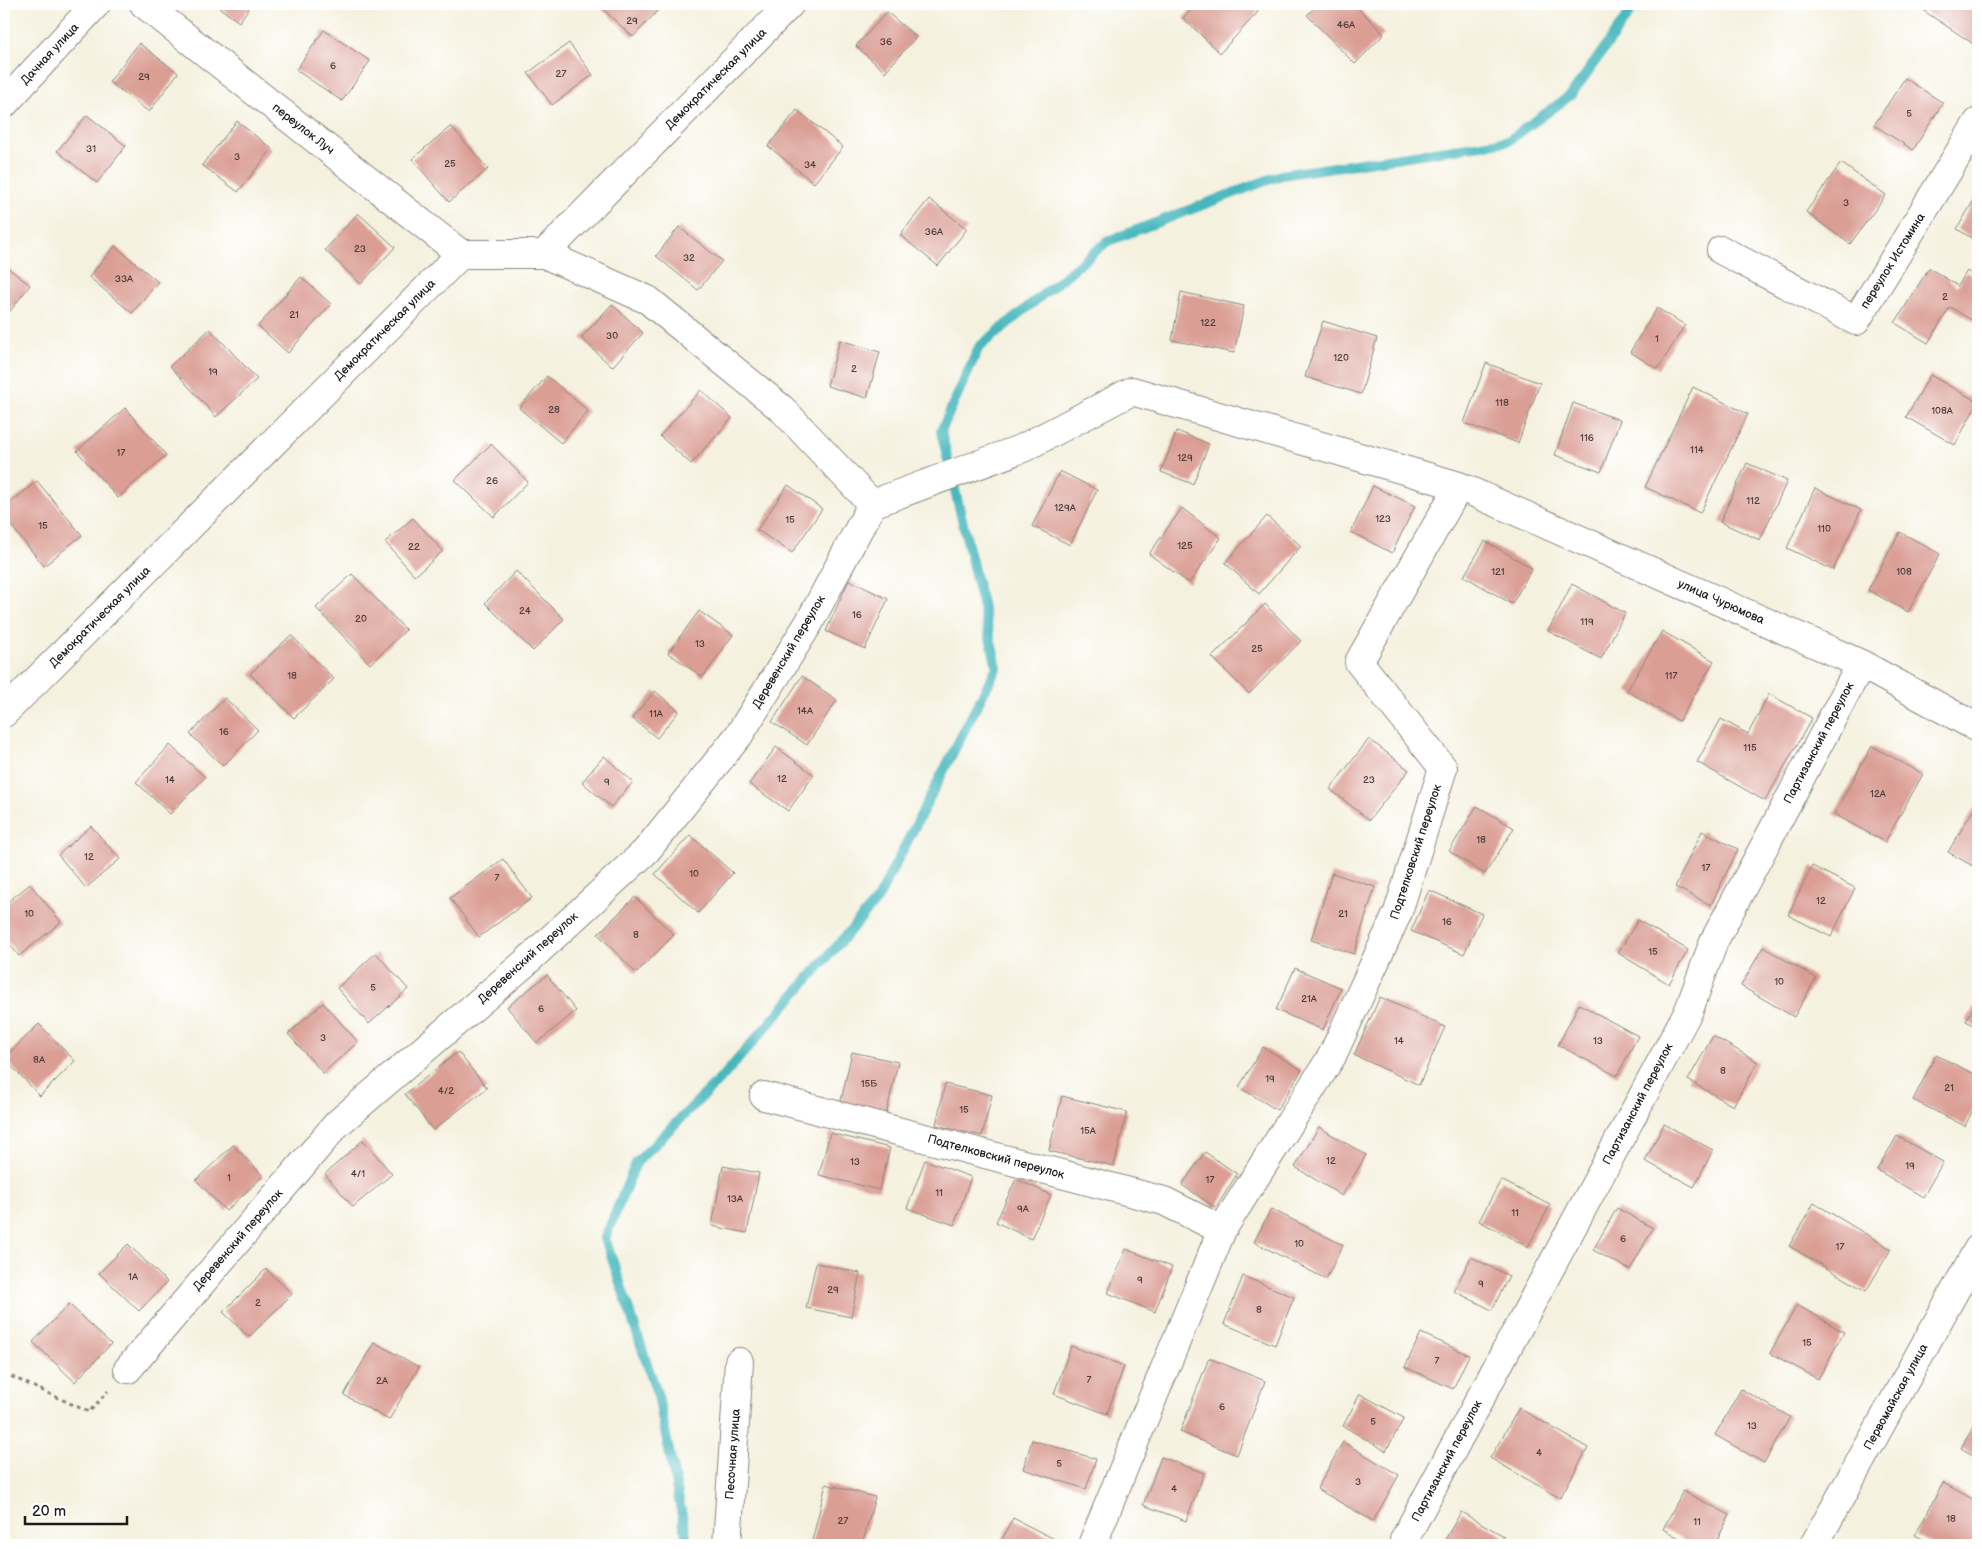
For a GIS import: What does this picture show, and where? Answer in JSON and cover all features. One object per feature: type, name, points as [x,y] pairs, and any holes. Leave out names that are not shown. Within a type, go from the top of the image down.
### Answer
[{"type":"street","name":"Дачная улица","points":[[4,104],[96,4]]},
{"type":"street","name":"переулок Луч","points":[[144,4],[461,254]]},
{"type":"street","name":"Демократическая улица","points":[[544,254],[790,4]]},
{"type":"street","name":"переулок Истомина","points":[[1722,250],[1856,321],[1978,122]]},
{"type":"street","points":[[461,254],[544,254],[648,300],[782,409],[872,504]]},
{"type":"street","name":"Демократическая улица","points":[[4,713],[461,254]]},
{"type":"street","name":"улица Чурюмова","points":[[872,504],[1023,448],[1132,391],[1459,486],[1861,664],[1978,728]]},
{"type":"street","name":"Подтелковский переулок","points":[[1092,1545],[1222,1230],[1332,1056],[1400,903],[1443,768],[1359,662],[1459,486]]},
{"type":"street","name":"Деревенский переулок","points":[[128,1369],[337,1124],[525,963],[646,851],[739,735],[809,623],[872,504]]},
{"type":"street","name":"Партизанский переулок","points":[[1404,1540],[1689,1010],[1714,942],[1861,664]]},
{"type":"street","name":"Подтелковский переулок","points":[[764,1096],[1164,1201],[1222,1230]]},
{"type":"street","name":"Первомайская улица","points":[[1814,1545],[1971,1277],[1978,1249]]},
{"type":"street","name":"Песочная улица","points":[[727,1545],[739,1362]]},
{"type":"path","points":[[4,1373],[88,1412],[128,1369]]},
{"type":"building","points":[[214,4],[252,4],[239,22]]},
{"type":"building","points":[[597,4],[664,4],[633,37]]},
{"type":"building","points":[[1196,4],[1249,4],[1258,12],[1220,53],[1183,18]]},
{"type":"building","points":[[1318,4],[1354,4],[1384,34],[1355,64],[1307,15]]},
{"type":"building","points":[[1929,4],[1978,5],[1978,47],[1924,11]]},
{"type":"building","points":[[887,12],[916,37],[885,72],[856,46]]},
{"type":"building","points":[[324,30],[370,61],[342,101],[296,70]]},
{"type":"building","points":[[139,43],[178,73],[149,112],[109,82]]},
{"type":"building","points":[[569,43],[593,75],[552,105],[528,73]]},
{"type":"building","points":[[1905,78],[1943,103],[1913,150],[1874,125]]},
{"type":"building","points":[[797,110],[843,147],[814,183],[768,146]]},
{"type":"building","points":[[87,115],[126,146],[97,183],[57,151]]},
{"type":"building","points":[[237,121],[272,149],[238,192],[202,165]]},
{"type":"building","points":[[451,126],[488,169],[449,202],[412,159]]},
{"type":"building","points":[[1841,163],[1886,195],[1850,244],[1806,212]]},
{"type":"building","points":[[1978,193],[1978,242],[1957,229]]},
{"type":"building","points":[[929,199],[967,229],[938,266],[900,235]]},
{"type":"building","points":[[358,213],[395,247],[361,284],[325,250]]},
{"type":"building","points":[[679,227],[722,261],[698,290],[656,256]]},
{"type":"building","points":[[115,246],[158,282],[132,313],[89,277]]},
{"type":"building","points":[[4,265],[30,285],[4,319]]},
{"type":"building","points":[[1929,268],[1958,286],[1967,271],[1978,278],[1978,324],[1950,307],[1928,343],[1895,323]]},
{"type":"building","points":[[301,277],[331,304],[288,353],[258,326]]},
{"type":"building","points":[[1181,292],[1244,306],[1234,353],[1172,340]]},
{"type":"building","points":[[612,304],[643,333],[612,367],[581,338]]},
{"type":"building","points":[[1657,308],[1685,325],[1658,369],[1630,352]]},
{"type":"building","points":[[1323,321],[1377,338],[1361,394],[1305,377]]},
{"type":"building","points":[[210,329],[257,379],[216,417],[170,366]]},
{"type":"building","points":[[840,340],[880,352],[867,398],[827,386]]},
{"type":"building","points":[[1486,363],[1540,383],[1518,443],[1464,423]]},
{"type":"building","points":[[1930,375],[1978,402],[1955,445],[1906,417]]},
{"type":"building","points":[[547,376],[588,411],[561,443],[519,408]]},
{"type":"building","points":[[1693,387],[1748,414],[1700,513],[1645,487]]},
{"type":"building","points":[[701,390],[732,418],[691,464],[660,436]]},
{"type":"building","points":[[1573,403],[1620,420],[1601,472],[1555,455]]},
{"type":"building","points":[[125,408],[166,455],[118,498],[77,451]]},
{"type":"building","points":[[1177,431],[1209,444],[1193,484],[1161,472]]},
{"type":"building","points":[[491,444],[528,482],[494,517],[455,480]]},
{"type":"building","points":[[1747,463],[1787,481],[1760,540],[1720,522]]},
{"type":"building","points":[[1060,471],[1097,490],[1070,545],[1032,526]]},
{"type":"building","points":[[37,481],[82,535],[44,566],[4,517],[4,508]]},
{"type":"building","points":[[788,485],[822,509],[792,553],[757,530]]},
{"type":"building","points":[[1373,486],[1415,506],[1392,553],[1351,532]]},
{"type":"building","points":[[1815,488],[1861,510],[1833,570],[1787,548]]},
{"type":"building","points":[[1182,508],[1221,538],[1189,583],[1149,554]]},
{"type":"building","points":[[1267,516],[1301,546],[1259,594],[1225,563]]},
{"type":"building","points":[[413,518],[443,551],[415,576],[385,542]]},
{"type":"building","points":[[1900,532],[1940,554],[1908,612],[1868,590]]},
{"type":"building","points":[[1485,541],[1532,568],[1512,604],[1464,576]]},
{"type":"building","points":[[516,571],[564,619],[533,651],[485,603]]},
{"type":"building","points":[[352,574],[406,630],[370,664],[316,608]]},
{"type":"building","points":[[849,580],[888,599],[865,649],[826,631]]},
{"type":"building","points":[[1572,584],[1625,613],[1601,659],[1548,631]]},
{"type":"building","points":[[1265,604],[1301,641],[1249,694],[1212,657]]},
{"type":"building","points":[[699,611],[733,635],[703,677],[668,653]]},
{"type":"building","points":[[1662,631],[1714,661],[1679,721],[1627,691]]},
{"type":"building","points":[[291,635],[334,679],[294,718],[250,674]]},
{"type":"building","points":[[802,676],[837,700],[807,745],[772,722]]},
{"type":"building","points":[[655,691],[679,711],[657,738],[632,718]]},
{"type":"building","points":[[1769,694],[1812,718],[1765,801],[1697,762],[1721,719],[1748,734]]},
{"type":"building","points":[[225,698],[258,730],[223,766],[190,734]]},
{"type":"building","points":[[1369,739],[1409,770],[1369,820],[1330,789]]},
{"type":"building","points":[[170,745],[205,777],[170,814],[136,782]]},
{"type":"building","points":[[1872,746],[1923,774],[1885,842],[1834,814]]},
{"type":"building","points":[[776,747],[814,775],[788,811],[749,784]]},
{"type":"building","points":[[604,756],[633,782],[611,807],[582,782]]},
{"type":"building","points":[[1976,805],[1978,806],[1978,869],[1948,852]]},
{"type":"building","points":[[1477,806],[1514,828],[1485,874],[1449,851]]},
{"type":"building","points":[[91,826],[120,859],[86,888],[58,855]]},
{"type":"building","points":[[1702,831],[1738,849],[1711,905],[1675,887]]},
{"type":"building","points":[[690,835],[733,873],[698,913],[655,874]]},
{"type":"building","points":[[503,859],[532,898],[479,937],[450,898]]},
{"type":"building","points":[[1812,866],[1855,888],[1831,937],[1788,915]]},
{"type":"building","points":[[1332,873],[1375,887],[1354,954],[1311,940]]},
{"type":"building","points":[[30,884],[61,922],[19,956],[4,937],[4,905]]},
{"type":"building","points":[[1429,890],[1482,914],[1464,954],[1411,931]]},
{"type":"building","points":[[635,897],[674,935],[636,973],[598,934]]},
{"type":"building","points":[[1638,920],[1688,950],[1669,984],[1618,953]]},
{"type":"building","points":[[1763,947],[1816,978],[1794,1017],[1741,986]]},
{"type":"building","points":[[376,953],[408,989],[369,1024],[337,988]]},
{"type":"building","points":[[1295,968],[1341,988],[1323,1030],[1276,1010]]},
{"type":"building","points":[[547,975],[576,1011],[537,1043],[507,1007]]},
{"type":"building","points":[[1380,997],[1445,1027],[1419,1085],[1354,1055]]},
{"type":"building","points":[[1978,999],[1978,1028],[1966,1021]]},
{"type":"building","points":[[323,1003],[358,1042],[323,1073],[288,1034]]},
{"type":"building","points":[[1579,1004],[1638,1036],[1617,1076],[1558,1045]]},
{"type":"building","points":[[39,1024],[75,1061],[40,1096],[4,1058]]},
{"type":"building","points":[[1713,1036],[1758,1062],[1733,1106],[1688,1080]]},
{"type":"building","points":[[1263,1047],[1302,1070],[1277,1110],[1239,1087]]},
{"type":"building","points":[[458,1052],[487,1088],[433,1130],[405,1094]]},
{"type":"building","points":[[852,1052],[898,1062],[886,1115],[840,1105]]},
{"type":"building","points":[[1936,1055],[1978,1076],[1978,1100],[1965,1126],[1913,1100]]},
{"type":"building","points":[[945,1084],[992,1095],[982,1136],[936,1125]]},
{"type":"building","points":[[1062,1096],[1127,1112],[1114,1166],[1049,1151]]},
{"type":"building","points":[[1664,1124],[1713,1150],[1694,1187],[1645,1161]]},
{"type":"building","points":[[1319,1127],[1366,1155],[1342,1196],[1295,1167]]},
{"type":"building","points":[[830,1133],[890,1148],[879,1190],[819,1175]]},
{"type":"building","points":[[1897,1136],[1943,1162],[1923,1197],[1877,1170]]},
{"type":"building","points":[[363,1140],[392,1174],[353,1207],[325,1174]]},
{"type":"building","points":[[233,1145],[263,1176],[226,1211],[196,1180]]},
{"type":"building","points":[[1205,1152],[1237,1174],[1216,1208],[1182,1185]]},
{"type":"building","points":[[925,1160],[971,1177],[954,1225],[907,1208]]},
{"type":"building","points":[[723,1166],[759,1173],[747,1233],[712,1226]]},
{"type":"building","points":[[1016,1179],[1051,1195],[1031,1239],[996,1222]]},
{"type":"building","points":[[1501,1180],[1550,1205],[1528,1247],[1479,1221]]},
{"type":"building","points":[[1814,1203],[1891,1249],[1866,1291],[1789,1246]]},
{"type":"building","points":[[1617,1208],[1653,1228],[1630,1270],[1593,1250]]},
{"type":"building","points":[[1271,1209],[1343,1245],[1326,1279],[1254,1242]]},
{"type":"building","points":[[128,1244],[167,1282],[139,1311],[99,1273]]},
{"type":"building","points":[[1126,1249],[1172,1267],[1155,1312],[1108,1293]]},
{"type":"building","points":[[1471,1257],[1509,1276],[1492,1310],[1454,1291]]},
{"type":"building","points":[[816,1263],[860,1273],[851,1317],[806,1308]]},
{"type":"building","points":[[266,1269],[292,1294],[249,1337],[223,1312]]},
{"type":"building","points":[[1243,1276],[1294,1297],[1275,1345],[1224,1324]]},
{"type":"building","points":[[69,1304],[111,1344],[75,1382],[33,1342]]},
{"type":"building","points":[[1797,1305],[1844,1332],[1818,1379],[1770,1353]]},
{"type":"building","points":[[1421,1333],[1469,1355],[1453,1389],[1405,1367]]},
{"type":"building","points":[[374,1342],[419,1367],[389,1420],[344,1395]]},
{"type":"building","points":[[1071,1346],[1124,1366],[1107,1414],[1054,1394]]},
{"type":"building","points":[[1209,1358],[1265,1381],[1237,1455],[1180,1432]]},
{"type":"building","points":[[1741,1389],[1790,1417],[1764,1463],[1715,1435]]},
{"type":"building","points":[[1360,1394],[1404,1418],[1386,1451],[1343,1426]]},
{"type":"building","points":[[1519,1408],[1588,1448],[1560,1498],[1490,1458]]},
{"type":"building","points":[[1978,1419],[1978,1458],[1961,1448]]},
{"type":"building","points":[[1032,1440],[1096,1459],[1086,1489],[1023,1469]]},
{"type":"building","points":[[1343,1442],[1399,1475],[1373,1521],[1317,1489]]},
{"type":"building","points":[[1161,1457],[1204,1473],[1186,1521],[1143,1505]]},
{"type":"building","points":[[1943,1483],[1978,1502],[1978,1545],[1934,1545],[1915,1535]]},
{"type":"building","points":[[826,1484],[875,1497],[862,1545],[811,1545]]},
{"type":"building","points":[[1683,1491],[1730,1515],[1714,1545],[1691,1545],[1663,1529]]},
{"type":"building","points":[[1461,1512],[1504,1536],[1498,1545],[1442,1545]]},
{"type":"building","points":[[1013,1518],[1066,1545],[999,1545]]},
{"type":"waterway","points":[[688,1545],[658,1396],[605,1238],[636,1163],[725,1074],[877,900],[997,667],[941,431],[979,347],[1108,241],[1281,175],[1508,141],[1571,95],[1629,14],[1632,4]]}]
